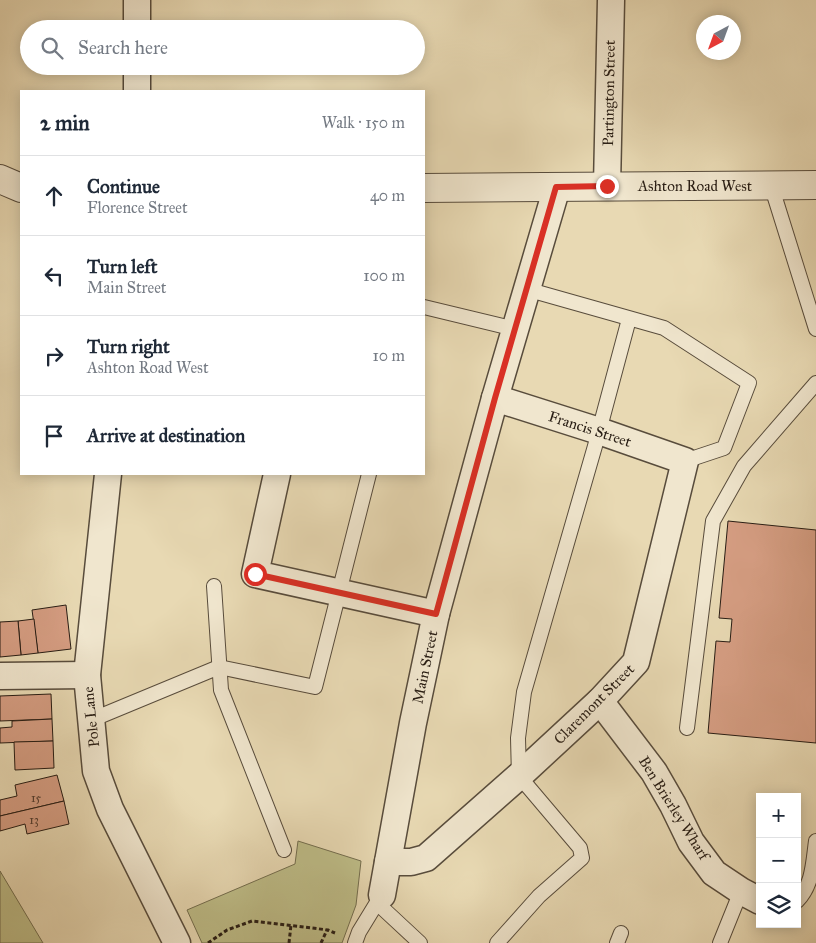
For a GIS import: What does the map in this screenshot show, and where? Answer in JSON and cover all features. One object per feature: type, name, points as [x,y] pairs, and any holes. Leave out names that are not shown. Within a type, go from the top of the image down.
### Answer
[{"type":"street","points":[[137,0],[137,20]]},
{"type":"street","name":"Partington Street","points":[[607,186],[612,0]]},
{"type":"street","points":[[136,75],[136,90]]},
{"type":"street","points":[[0,179],[20,188]]},
{"type":"street","name":"Ashton Road West","points":[[425,188],[816,185]]},
{"type":"street","name":"Main Street","points":[[379,899],[388,862],[413,723],[436,614],[495,398],[556,187]]},
{"type":"street","name":"Francis Street","points":[[495,398],[685,461]]},
{"type":"street","name":"Claremont Street","points":[[388,862],[411,862],[426,858],[600,701],[636,662],[685,461]]},
{"type":"street","name":"Pole Lane","points":[[108,475],[87,675],[96,771],[110,809],[177,943]]},
{"type":"street","points":[[276,475],[255,574],[436,614]]},
{"type":"street","points":[[0,676],[87,675]]},
{"type":"street","name":"Ben Brierley Wharf","points":[[600,701],[654,772],[691,842],[714,873],[750,896]]},
{"type":"lane","points":[[771,185],[816,329]]},
{"type":"lane","points":[[526,290],[664,328],[749,383],[724,448],[685,461]]},
{"type":"lane","points":[[425,307],[515,330]]},
{"type":"lane","points":[[497,943],[540,896],[582,858],[580,848],[518,776],[518,738],[524,692],[599,431],[629,318]]},
{"type":"lane","points":[[687,728],[713,521],[744,466],[816,383]]},
{"type":"lane","points":[[91,720],[219,667],[315,687],[368,475]]},
{"type":"lane","points":[[214,586],[221,690],[284,850]]},
{"type":"lane","points":[[801,897],[808,885],[813,866],[816,841]]},
{"type":"lane","points":[[720,943],[750,896]]},
{"type":"lane","points":[[379,899],[420,943]]},
{"type":"lane","name":"Main Street","points":[[355,943],[359,932],[379,899]]},
{"type":"path","points":[[208,943],[227,930],[252,921],[328,930],[337,934]]},
{"type":"path","points":[[289,943],[292,925]]},
{"type":"path","points":[[321,943],[328,930]]},
{"type":"shaded area","points":[[298,841],[361,861],[356,905],[342,943],[202,943],[187,910],[295,864]]},
{"type":"shaded area","points":[[0,871],[43,943],[0,943]]},
{"type":"building","points":[[728,521],[816,530],[816,743],[708,733],[716,641],[730,642],[732,619],[719,618]]},
{"type":"building","points":[[66,605],[71,649],[38,653],[32,610]]},
{"type":"building","points":[[34,619],[38,653],[21,655],[18,621]]},
{"type":"building","points":[[18,621],[21,655],[0,657],[0,622]]},
{"type":"building","points":[[51,694],[52,719],[0,721],[0,696]]},
{"type":"building","points":[[52,719],[53,741],[0,743],[0,728],[12,727],[12,721]]},
{"type":"building","points":[[53,741],[54,768],[15,770],[14,742]]},
{"type":"building","points":[[57,775],[64,801],[0,816],[0,800],[17,796],[15,785]]},
{"type":"building","points":[[64,801],[69,824],[27,834],[25,824],[0,831],[0,816]]},
{"type":"route","points":[[255,574],[436,614],[495,398],[556,187],[607,186]]}]
